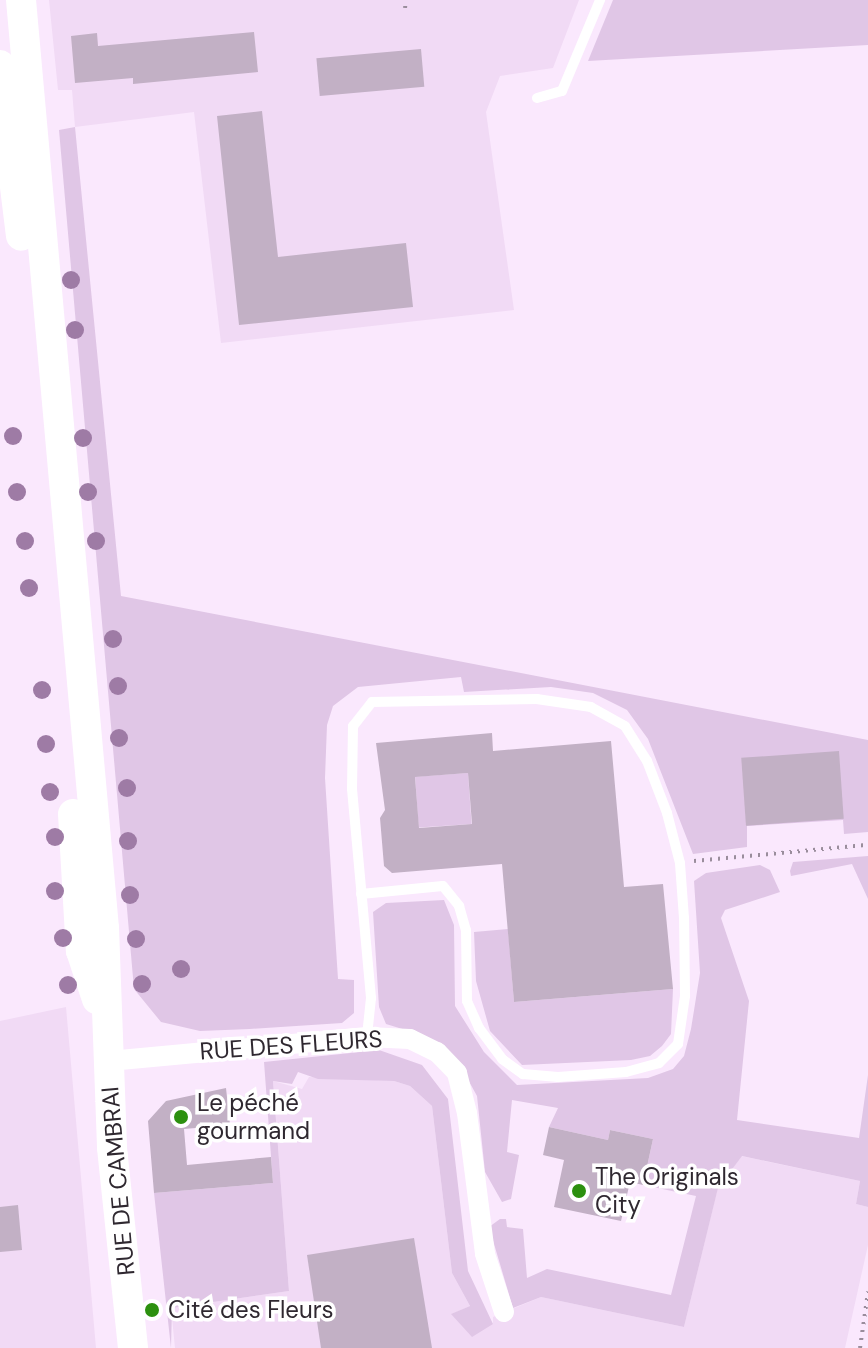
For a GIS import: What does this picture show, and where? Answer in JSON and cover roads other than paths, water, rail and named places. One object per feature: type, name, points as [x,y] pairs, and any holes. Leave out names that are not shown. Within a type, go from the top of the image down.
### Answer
[{"type":"main road","points":[[21,0],[104,928],[109,1048]]},
{"type":"main road","points":[[0,65],[36,387],[81,951],[109,1048]]},
{"type":"main road","name":"RUE DE CAMBRAI","points":[[109,1048],[133,1348]]},
{"type":"street","name":"RUE DES FLEURS","points":[[109,1048],[367,1037],[410,1039],[437,1052],[457,1073],[467,1113],[485,1254],[504,1312]]},
{"type":"lane","points":[[537,98],[562,91],[600,0]]},
{"type":"lane","points":[[361,894],[443,886],[459,906],[466,930],[467,1001],[502,1059],[523,1074],[626,1072],[659,1063],[678,1044],[685,996],[680,863],[647,761],[625,726],[591,707],[537,699],[372,702],[353,726],[352,789],[361,894],[371,998],[367,1037]]},
{"type":"place","name":"Le péché gourmand","points":[[181,1117]]},
{"type":"place","name":"The Originals City","points":[[579,1191]]},
{"type":"place","name":"Cité des Fleurs","points":[[152,1310]]}]
